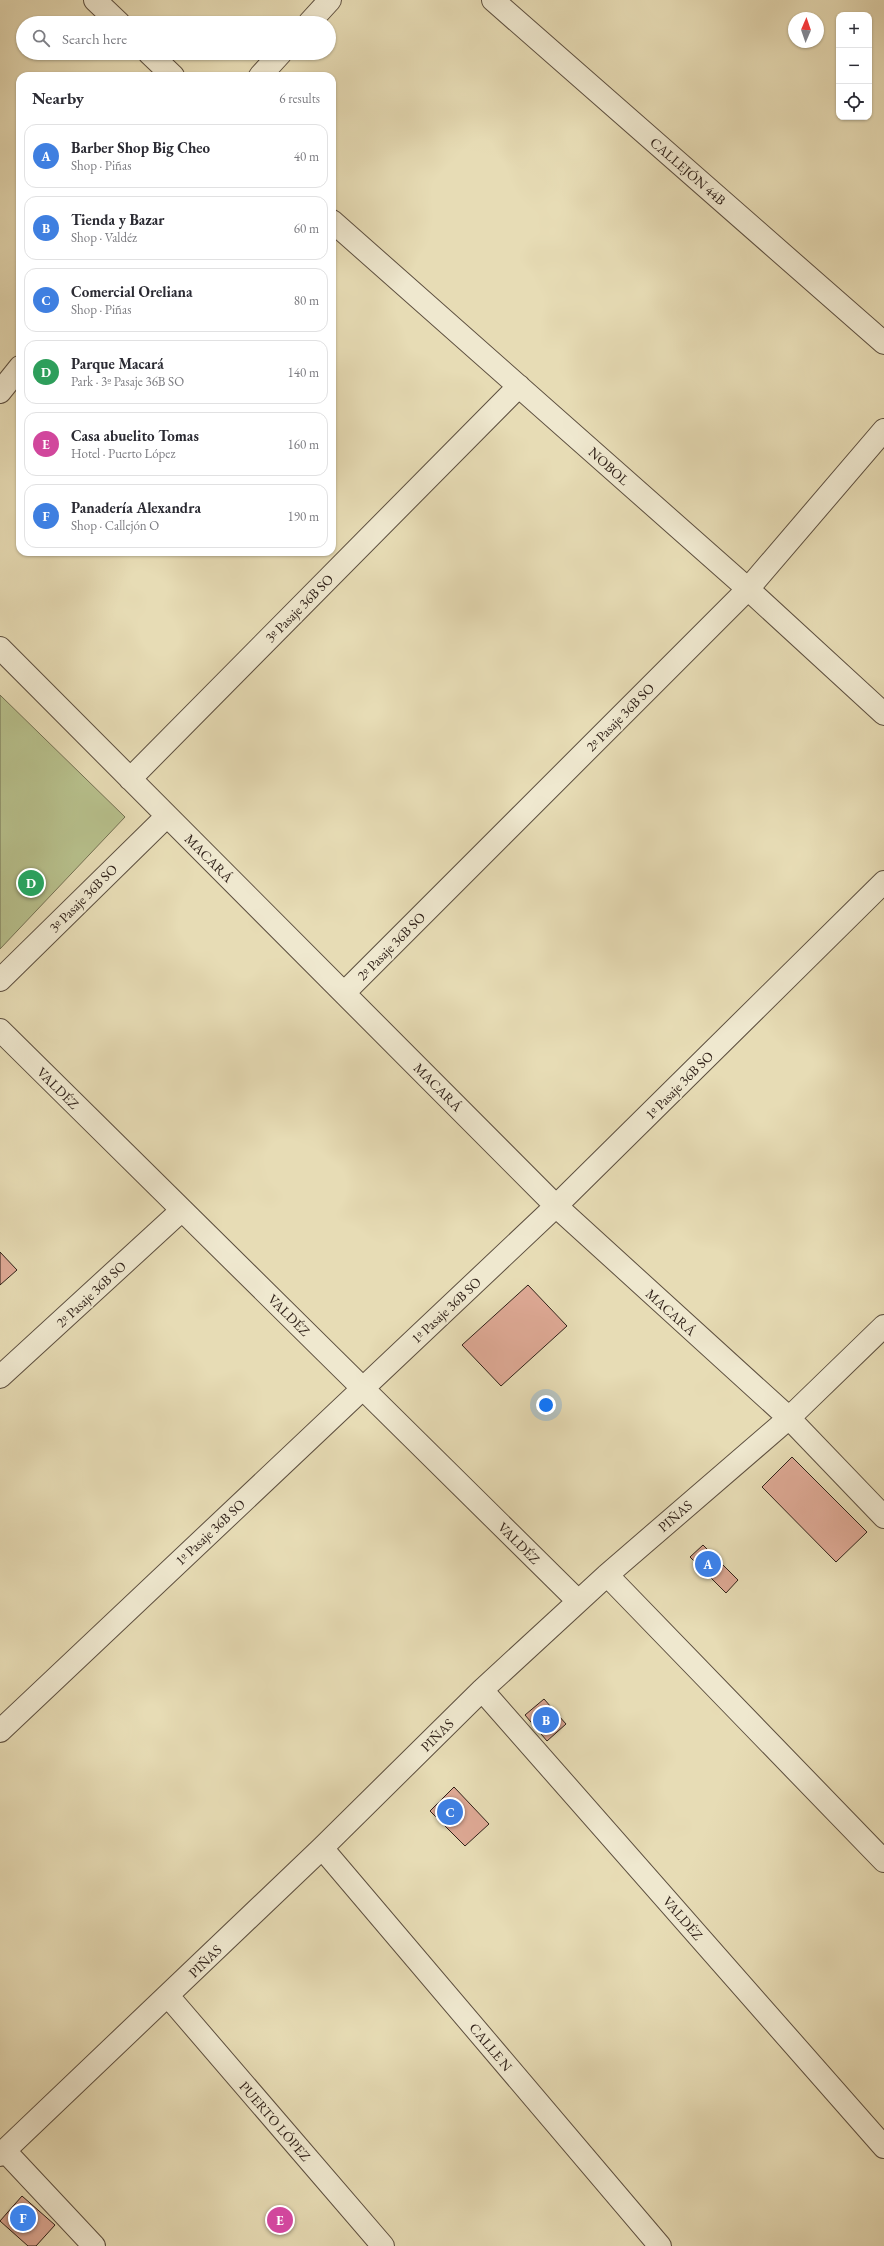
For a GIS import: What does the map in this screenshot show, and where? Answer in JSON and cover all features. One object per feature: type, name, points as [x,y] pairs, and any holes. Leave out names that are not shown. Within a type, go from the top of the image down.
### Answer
[{"type":"street","points":[[95,0],[112,16]]},
{"type":"street","points":[[315,16],[330,0]]},
{"type":"street","name":"CALLEJÓN 44B","points":[[493,0],[884,343]]},
{"type":"street","points":[[156,60],[169,72]]},
{"type":"street","points":[[264,72],[275,60]]},
{"type":"street","name":"NOBOL","points":[[336,225],[748,589],[884,714]]},
{"type":"street","points":[[0,392],[16,372]]},
{"type":"street","name":"3º Pasaje 36B SO","points":[[130,779],[519,386]]},
{"type":"street","name":"2º Pasaje 36B SO","points":[[344,993],[748,589],[884,430]]},
{"type":"street","name":"MACARÁ","points":[[0,648],[556,1206],[789,1418],[884,1517]]},
{"type":"street","name":"3º Pasaje 36B SO","points":[[0,980],[167,816]]},
{"type":"street","name":"1º Pasaje 36B SO","points":[[0,1731],[556,1206],[884,882]]},
{"type":"street","name":"VALDÉZ","points":[[0,1030],[578,1601]]},
{"type":"street","name":"2º Pasaje 36B SO","points":[[0,1378],[182,1210]]},
{"type":"street","name":"PIÑAS","points":[[2,2153],[322,1848],[482,1690],[607,1575],[789,1418],[884,1326]]},
{"type":"street","points":[[607,1575],[884,1862]]},
{"type":"street","name":"VALDÉZ","points":[[482,1690],[884,2147]]},
{"type":"street","name":"CALLE N","points":[[322,1848],[660,2246]]},
{"type":"street","name":"PUERTO LÓPEZ","points":[[168,1996],[382,2246]]},
{"type":"street","points":[[2,2153],[94,2246]]},
{"type":"green space","points":[[0,695],[125,817],[0,949]]},
{"type":"building","points":[[0,1252],[17,1270],[0,1285]]},
{"type":"building","points":[[528,1285],[567,1326],[501,1386],[462,1345]]},
{"type":"building","points":[[792,1457],[867,1532],[836,1562],[762,1487]]},
{"type":"building","points":[[703,1545],[738,1580],[726,1593],[690,1557]]},
{"type":"building","points":[[544,1699],[566,1724],[547,1741],[525,1715]]},
{"type":"building","points":[[454,1787],[489,1824],[465,1846],[430,1811]]},
{"type":"building","points":[[22,2196],[55,2225],[36,2246],[28,2246],[0,2221]]},
{"type":"place","name":"Parque Macará","points":[[31,883]]},
{"type":"place","name":"Barber Shop Big Cheo","points":[[708,1564]]},
{"type":"place","name":"Tienda y Bazar","points":[[546,1720]]},
{"type":"place","name":"Comercial Oreliana","points":[[450,1812]]},
{"type":"place","name":"Panadería Alexandra","points":[[23,2218]]},
{"type":"place","name":"Casa abuelito Tomas","points":[[280,2220]]}]
